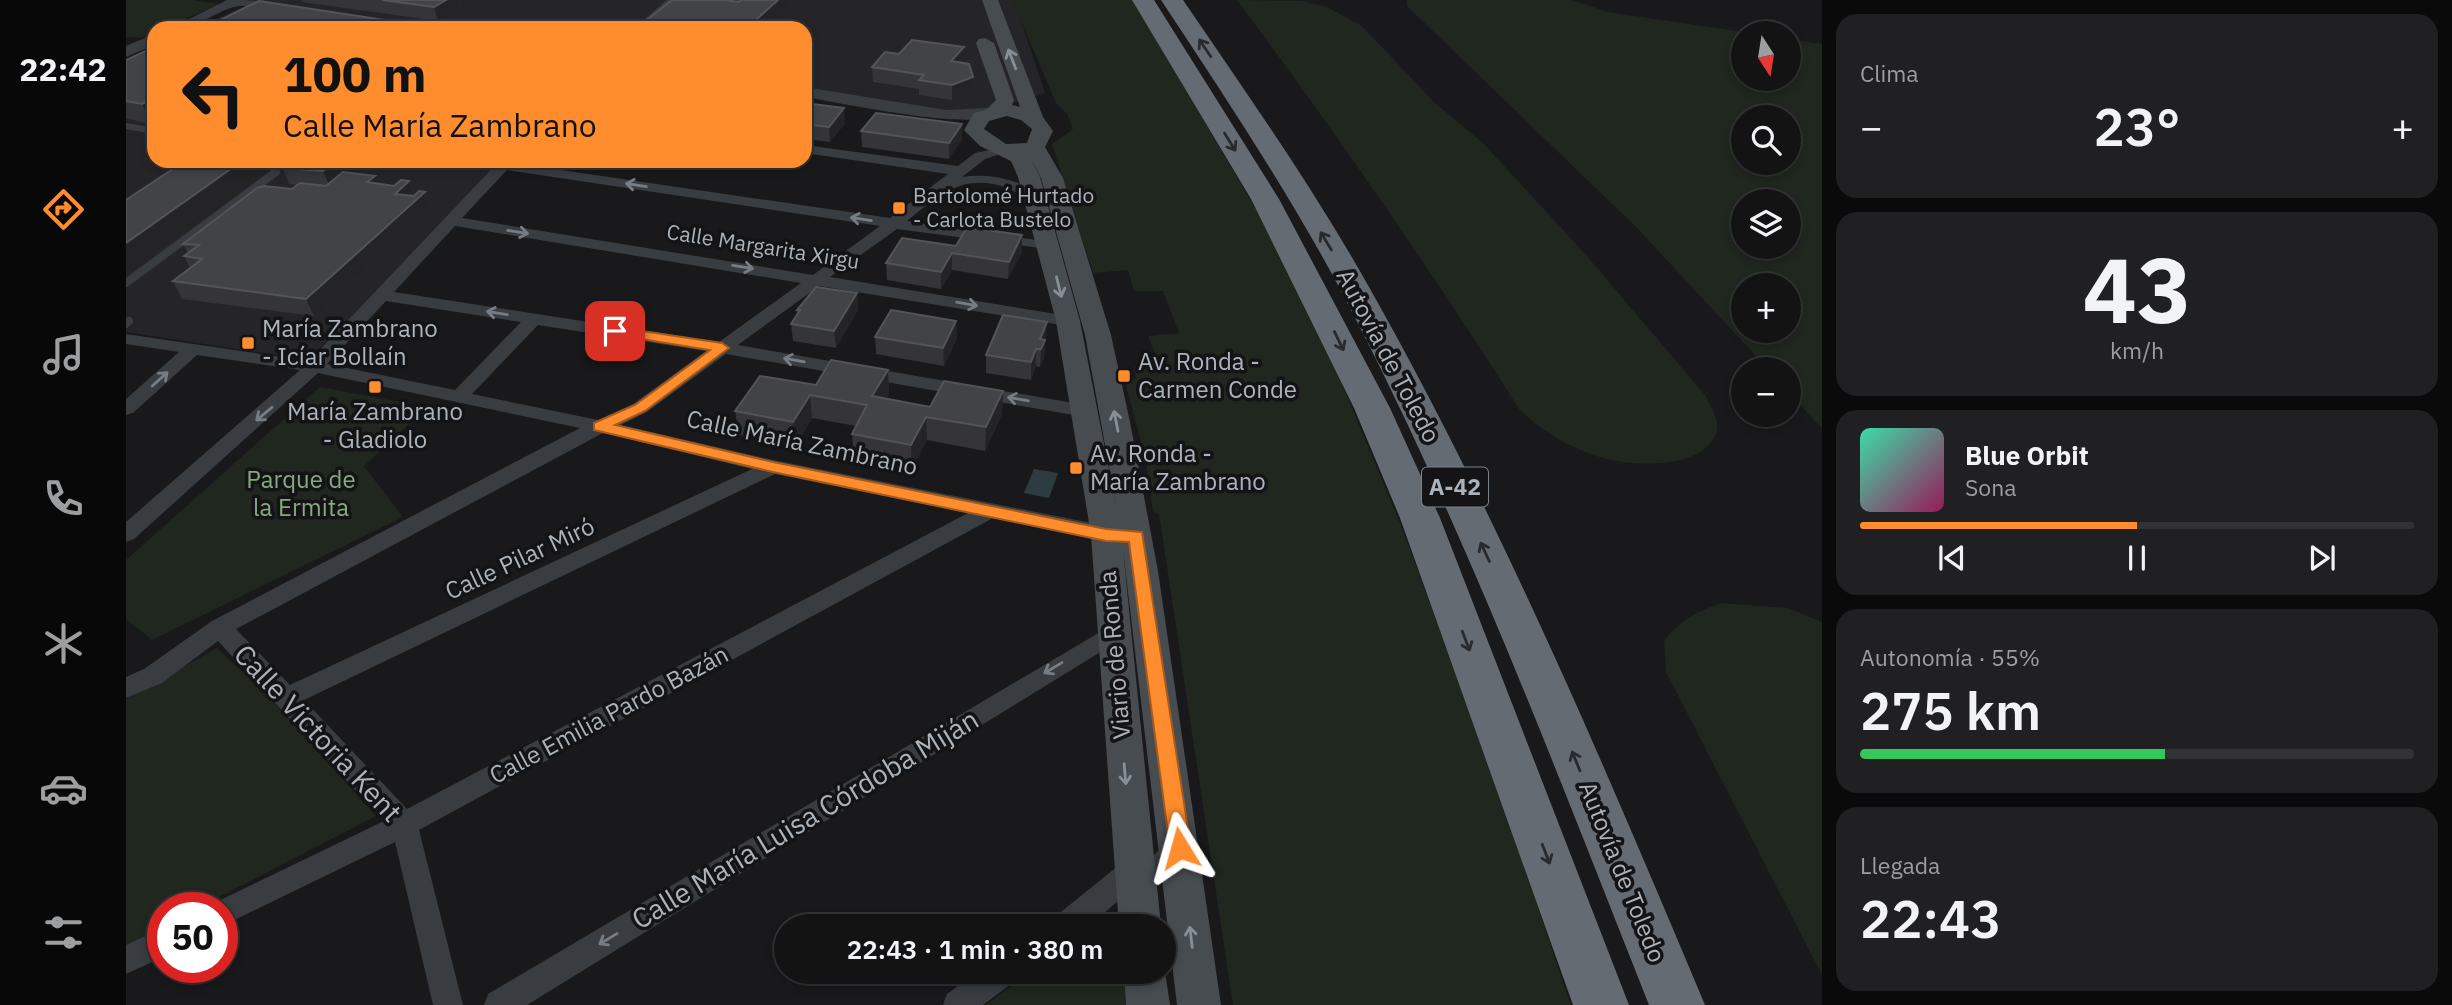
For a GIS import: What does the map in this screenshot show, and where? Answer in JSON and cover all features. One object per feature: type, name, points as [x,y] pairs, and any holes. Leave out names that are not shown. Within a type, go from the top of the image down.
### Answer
[{"type":"highway","name":"Autovía de Toledo","points":[[1143,0],[1265,199],[1372,408],[1420,517],[1601,1005]]},
{"type":"highway","name":"Autovía de Toledo","points":[[1172,0],[1245,109],[1354,286],[1432,437],[1522,631],[1677,1005]]},
{"type":"main road","points":[[975,13],[1005,100],[1002,107],[977,122],[989,145],[1023,151],[1035,147],[1043,131],[1033,117],[990,0]]},
{"type":"main road","points":[[991,112],[1024,113],[1033,117]]},
{"type":"main road","name":"Viario de Ronda","points":[[989,145],[1020,157],[1033,195],[1068,321],[1085,411],[1121,536],[1112,634],[1139,914]]},
{"type":"main road","name":"Viario de Ronda","points":[[1035,147],[1052,178],[1098,335],[1121,536],[1180,848],[1199,1005]]},
{"type":"main road","points":[[1146,984],[1147,1005]]},
{"type":"street","points":[[193,21],[237,0],[309,13]]},
{"type":"street","points":[[648,21],[674,0]]},
{"type":"street","points":[[812,93],[946,115],[991,112]]},
{"type":"street","points":[[126,688],[153,676],[220,627],[555,447],[640,408],[893,224],[989,145],[946,115]]},
{"type":"street","points":[[812,150],[960,171]]},
{"type":"street","points":[[131,523],[279,402],[500,168]]},
{"type":"street","points":[[537,168],[1049,247]]},
{"type":"street","points":[[941,186],[980,176],[1016,185],[1033,195]]},
{"type":"street","name":"Calle Margarita Xirgu","points":[[451,221],[1068,321]]},
{"type":"street","points":[[382,295],[722,348],[1085,411]]},
{"type":"street","points":[[458,398],[534,318]]},
{"type":"street","name":"Calle María Zambrano","points":[[127,328],[193,349],[314,367],[600,427],[773,467],[1121,536]]},
{"type":"street","points":[[126,409],[193,349]]},
{"type":"street","name":"Calle Pilar Miró","points":[[288,697],[773,467]]},
{"type":"street","name":"Calle Emilia Pardo Bazán","points":[[238,905],[404,824],[992,510]]},
{"type":"street","name":"Calle Victoria Kent","points":[[220,627],[404,824],[448,1005]]},
{"type":"street","name":"Calle María Luisa Córdoba Miján","points":[[499,1005],[1112,634]]},
{"type":"street","points":[[1082,914],[1134,870],[1160,868],[1180,848]]},
{"type":"street","points":[[126,960],[147,950]]},
{"type":"street","points":[[958,1005],[986,984]]},
{"type":"lane","points":[[126,127],[147,130]]},
{"type":"lane","points":[[126,283],[276,172],[274,168]]},
{"type":"shaded area","points":[[258,0],[1014,0],[1045,93],[970,115],[812,89],[812,21],[211,21]]},
{"type":"shaded area","points":[[147,50],[147,168],[492,168],[309,360],[126,332],[126,59]]},
{"type":"shaded area","points":[[1034,469],[1058,473],[1049,498],[1024,493]]},
{"type":"green space","points":[[126,0],[193,0],[219,4],[181,21],[147,21],[147,36],[126,37]]},
{"type":"green space","points":[[1012,0],[1133,0],[1276,243],[1330,355],[1402,528],[1488,761],[1571,1005],[1233,1005],[1159,514],[1153,512],[1146,462],[1125,381],[1136,379],[1134,367],[1160,366],[1148,336],[1179,333],[1163,291],[1134,291],[1128,270],[1093,273],[1052,144],[1073,129],[1067,114],[1056,103]]},
{"type":"green space","points":[[1237,0],[1302,1],[1327,7],[1362,26],[1434,102],[1483,143],[1586,255],[1705,395],[1717,421],[1717,430],[1711,443],[1685,459],[1669,462],[1635,463],[1606,459],[1570,446],[1538,426],[1519,409],[1382,202]]},
{"type":"green space","points":[[1407,0],[1572,0],[1608,12],[1731,30],[1731,91],[1801,91],[1801,41],[1822,44],[1822,429],[1801,405],[1801,357],[1757,357],[1744,343],[1801,343],[1801,273],[1731,273],[1731,329],[1636,227],[1407,6]]},
{"type":"green space","name":"Parque de la Ermita","points":[[320,387],[427,407],[364,466],[403,517],[152,640],[126,619],[126,560]]},
{"type":"green space","points":[[1723,603],[1788,608],[1822,622],[1822,975],[1666,672],[1664,641],[1690,617]]},
{"type":"green space","points":[[217,648],[268,696],[376,816],[229,892],[147,892],[147,935],[126,946],[126,699]]},
{"type":"green space","points":[[1014,984],[1156,984],[1157,1005],[986,1005]]},
{"type":"building","points":[[382,0],[446,0],[434,7]]},
{"type":"building","points":[[672,0],[778,0],[755,21],[646,21]]},
{"type":"building","points":[[259,1],[391,21],[218,21]]},
{"type":"building","points":[[912,40],[964,47],[951,61],[969,64],[973,77],[952,85],[919,80],[924,75],[872,67],[885,52],[899,54]]},
{"type":"building","points":[[147,50],[147,102],[142,104],[126,101],[126,60]]},
{"type":"building","points":[[812,104],[844,108],[829,127],[812,125]]},
{"type":"building","points":[[876,113],[962,124],[949,143],[861,131]]},
{"type":"building","points":[[174,168],[232,168],[126,243],[126,200]]},
{"type":"building","points":[[283,168],[327,168],[323,171]]},
{"type":"building","points":[[343,172],[375,176],[367,182],[394,186],[401,180],[409,181],[395,194],[414,196],[419,191],[425,192],[306,299],[173,281],[202,259],[184,256],[199,245],[183,244],[257,188],[264,186],[292,189],[300,183],[326,186]]},
{"type":"building","points":[[967,227],[1022,235],[1009,262],[952,253],[941,272],[886,263],[902,238],[956,246]]},
{"type":"building","points":[[816,287],[857,293],[834,331],[791,324],[800,310],[797,310]]},
{"type":"building","points":[[891,310],[956,321],[943,348],[875,337]]},
{"type":"building","points":[[1003,315],[1047,322],[1040,339],[1045,340],[1041,349],[1036,349],[1031,362],[986,355]]},
{"type":"building","points":[[831,360],[888,370],[872,396],[930,407],[944,381],[1003,391],[986,427],[926,417],[911,445],[852,434],[867,405],[810,395],[793,422],[735,411],[760,376],[816,385]]},
{"type":"place","name":"Bartolomé Hurtado - Carlota Bustelo","points":[[899,208]]},
{"type":"place","name":"María Zambrano - Icíar Bollaín","points":[[248,343]]},
{"type":"place","name":"Av. Ronda - Carmen Conde","points":[[1124,376]]},
{"type":"place","name":"María Zambrano - Gladiolo","points":[[375,387]]},
{"type":"place","name":"Av. Ronda - María Zambrano","points":[[1076,468]]},
{"type":"route","points":[[615,331],[722,348],[640,408],[600,427],[773,467],[1106,535],[1136,536],[1180,848]]}]
